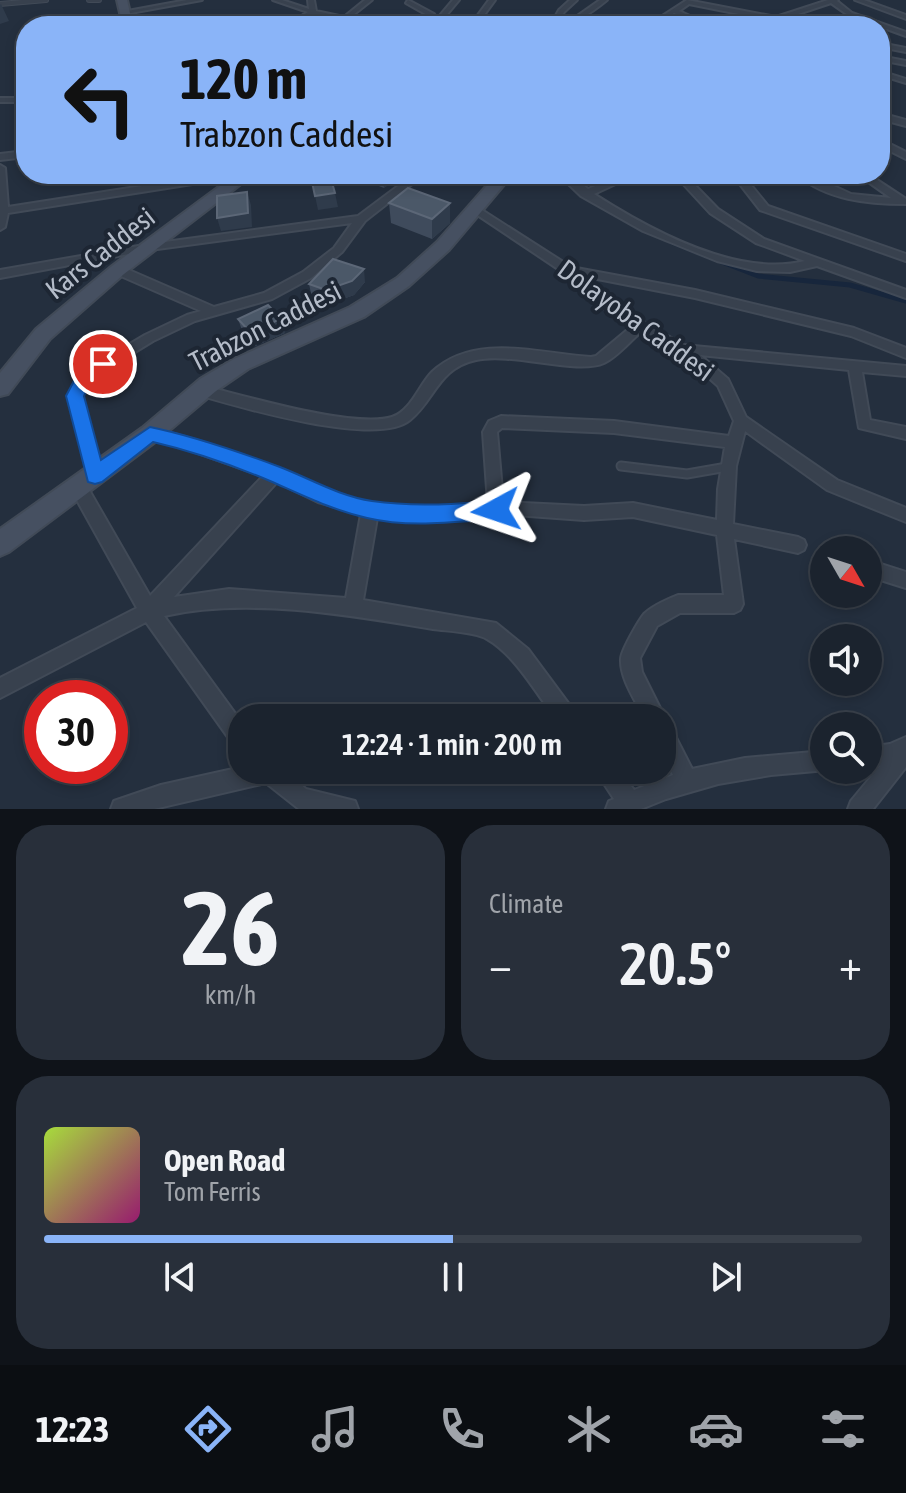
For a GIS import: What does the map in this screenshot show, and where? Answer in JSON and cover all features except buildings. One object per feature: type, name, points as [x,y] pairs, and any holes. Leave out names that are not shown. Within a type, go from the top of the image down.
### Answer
[{"type":"street","points":[[129,16],[199,0]]},
{"type":"street","points":[[276,0],[332,16]]},
{"type":"street","points":[[311,0],[313,12]]},
{"type":"street","points":[[350,16],[369,0]]},
{"type":"street","points":[[443,16],[456,0]]},
{"type":"street","points":[[559,0],[561,11]]},
{"type":"street","points":[[559,16],[574,0]]},
{"type":"street","points":[[581,16],[604,0]]},
{"type":"street","points":[[785,16],[833,0],[856,16]]},
{"type":"street","points":[[858,0],[906,17]]},
{"type":"street","points":[[666,16],[690,1],[762,16]]},
{"type":"street","points":[[408,2],[432,16]]},
{"type":"street","points":[[674,11],[686,16]]},
{"type":"street","points":[[306,16],[313,12]]},
{"type":"street","points":[[0,168],[3,211],[0,227]]},
{"type":"street","points":[[3,211],[174,184]]},
{"type":"street","name":"Kars Caddesi","points":[[0,388],[43,334],[118,270],[233,184]]},
{"type":"street","points":[[228,721],[149,611],[87,482],[75,396],[81,384],[103,364],[149,338],[212,311],[268,296],[307,275],[338,250],[361,219],[407,184]]},
{"type":"street","name":"Trabzon Caddesi","points":[[0,544],[150,434],[200,390],[241,364],[319,330],[381,297],[426,263],[496,184]]},
{"type":"street","points":[[574,184],[585,194],[633,221],[723,260],[788,269],[817,262]]},
{"type":"street","points":[[585,194],[608,184]]},
{"type":"street","points":[[688,184],[714,211],[782,250],[906,294]]},
{"type":"street","points":[[745,184],[764,208],[906,258]]},
{"type":"street","points":[[823,184],[864,202],[904,203]]},
{"type":"street","points":[[876,184],[904,203]]},
{"type":"street","name":"Dolayoba Caddesi","points":[[474,208],[568,270],[596,296],[640,326],[680,348],[723,383],[741,421],[832,485],[906,515]]},
{"type":"street","points":[[0,274],[150,247],[361,219]]},
{"type":"street","points":[[118,270],[212,311]]},
{"type":"street","points":[[568,270],[682,291],[854,332],[906,353]]},
{"type":"street","points":[[200,390],[332,419],[390,424],[410,414],[435,378],[458,360],[486,353],[591,362],[601,359],[640,326]]},
{"type":"street","points":[[680,348],[906,371]]},
{"type":"street","points":[[855,367],[864,424],[906,433]]},
{"type":"street","points":[[648,704],[633,674],[630,657],[651,620],[678,604],[734,604],[723,529],[733,442],[741,421]]},
{"type":"street","points":[[496,510],[490,432],[494,425],[501,422],[599,426],[733,442]]},
{"type":"street","points":[[150,434],[185,442],[275,474],[324,497],[370,510],[424,515],[538,508],[584,513],[633,510],[798,545]]},
{"type":"street","points":[[149,611],[275,474]]},
{"type":"street","points":[[353,607],[370,510]]},
{"type":"street","points":[[882,572],[906,580]]},
{"type":"street","points":[[0,688],[149,611],[188,602],[229,598],[353,607],[490,629],[521,656],[557,704]]},
{"type":"street","points":[[882,755],[906,748]]},
{"type":"street","points":[[859,809],[906,748]]},
{"type":"street","points":[[676,759],[687,781]]},
{"type":"street","points":[[613,784],[624,806],[687,781],[779,763],[810,762]]},
{"type":"street","points":[[122,809],[228,780]]},
{"type":"street","points":[[283,784],[301,799],[347,809]]},
{"type":"lane","points":[[0,4],[46,0]]},
{"type":"lane","points":[[89,0],[99,0]]},
{"type":"lane","points":[[621,466],[703,474],[729,466]]},
{"type":"waterway","points":[[671,242],[758,276],[850,285],[906,301]]},
{"type":"route","points":[[103,364],[81,384],[75,396],[95,476],[150,434],[185,442],[275,474],[297,487],[324,497],[370,510],[424,515],[496,510]]}]
